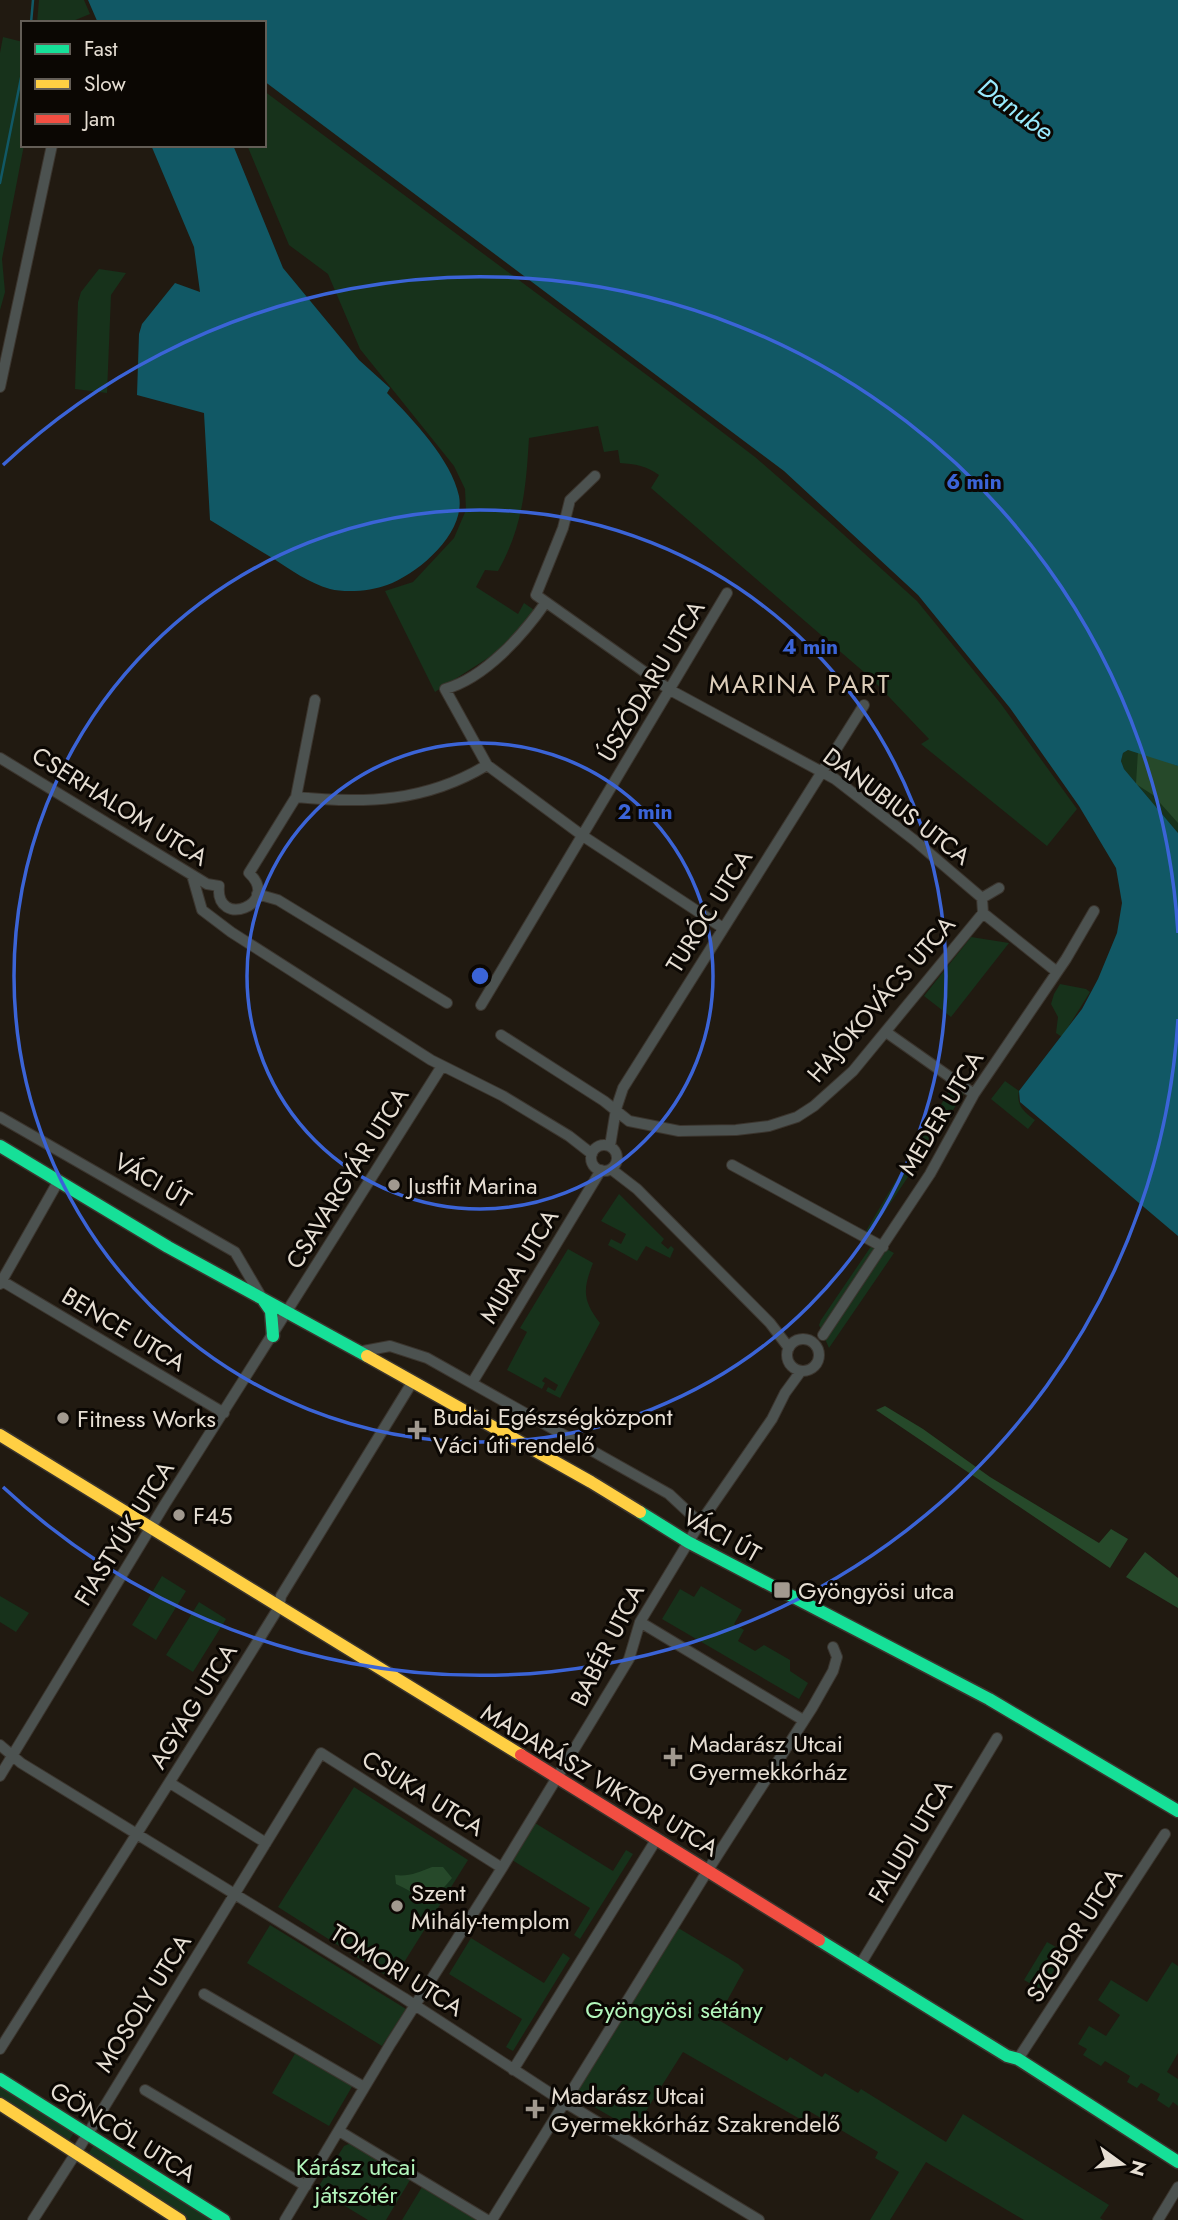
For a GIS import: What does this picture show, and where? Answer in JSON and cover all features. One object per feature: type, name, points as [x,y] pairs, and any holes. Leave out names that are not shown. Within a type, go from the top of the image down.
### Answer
[{"type":"street","points":[[0,387],[52,147]]},
{"type":"street","name":"DANUBIUS UTCA","points":[[595,476],[570,500],[563,528],[536,595],[670,690],[835,779],[982,898]]},
{"type":"street","name":"ÚSZÓDARU UTCA","points":[[481,1005],[727,593]]},
{"type":"street","points":[[546,602],[529,627],[503,653],[454,686],[444,689],[487,765],[583,836],[723,928]]},
{"type":"street","points":[[315,700],[296,797],[249,873],[256,883],[257,894],[278,900],[447,1003]]},
{"type":"street","name":"TURÓC UTCA","points":[[610,1146],[623,1088],[864,705]]},
{"type":"street","name":"CSERHALOM UTCA","points":[[0,758],[207,884],[219,886],[219,896],[230,908],[242,910],[251,905],[257,894]]},
{"type":"street","points":[[296,797],[367,801],[393,799],[463,779],[487,765]]},
{"type":"street","points":[[192,875],[202,910],[230,932],[442,1066],[503,1096],[595,1150],[610,1146],[617,1155],[609,1167]]},
{"type":"street","points":[[982,898],[999,888]]},
{"type":"street","name":"HAJÓKOVÁCS UTCA","points":[[616,1110],[629,1121],[679,1131],[745,1130],[797,1117],[830,1094],[886,1032],[983,913],[982,898]]},
{"type":"street","name":"MEDER UTCA","points":[[822,1335],[930,1174],[974,1094],[1057,972],[1094,911]]},
{"type":"street","points":[[983,913],[1057,972]]},
{"type":"street","points":[[886,1032],[974,1094]]},
{"type":"street","points":[[501,1035],[616,1110]]},
{"type":"street","name":"CSAVARGYÁR UTCA","points":[[287,1313],[442,1066]]},
{"type":"street","name":"VÁCI ÚT","points":[[0,1117],[235,1252],[263,1300]]},
{"type":"street","name":"VÁCI ÚT","points":[[0,1146],[168,1247],[413,1381],[591,1482],[688,1542],[989,1699],[1178,1811]]},
{"type":"street","points":[[595,1150],[594,1166],[609,1167],[638,1189],[792,1344]]},
{"type":"street","points":[[732,1165],[883,1247]]},
{"type":"street","name":"MURA UTCA","points":[[472,1383],[609,1167]]},
{"type":"street","points":[[1,1282],[59,1180]]},
{"type":"street","name":"BENCE UTCA","points":[[1,1282],[224,1413]]},
{"type":"street","points":[[263,1300],[271,1311],[273,1336]]},
{"type":"street","name":"FIASTYÚK UTCA","points":[[0,1776],[165,1504],[287,1313]]},
{"type":"street","points":[[809,1340],[818,1350],[816,1364],[812,1368],[797,1369],[788,1361],[792,1344],[809,1340]]},
{"type":"street","name":"VÁCI ÚT","points":[[358,1352],[390,1346],[427,1358],[669,1494],[700,1523]]},
{"type":"street","points":[[688,1542],[772,1419],[797,1369]]},
{"type":"street","name":"AGYAG UTCA","points":[[0,2049],[138,1835],[279,1607],[281,1596],[413,1381]]},
{"type":"street","name":"MADARÁSZ VIKTOR UTCA","points":[[0,1435],[1007,2056],[1018,2059],[1178,2162]]},
{"type":"street","points":[[136,1517],[153,1514],[165,1504]]},
{"type":"street","name":"BABÉR UTCA","points":[[285,2220],[363,2087],[502,1868],[629,1659],[640,1622],[688,1542]]},
{"type":"street","points":[[640,1622],[803,1720]]},
{"type":"street","points":[[492,2220],[833,1671],[837,1657],[833,1647]]},
{"type":"street","name":"FALUDI UTCA","points":[[860,1965],[997,1738]]},
{"type":"street","name":"TOMORI UTCA","points":[[0,1745],[21,1763],[415,2004],[513,2070],[759,2220]]},
{"type":"street","name":"MOSOLY UTCA","points":[[33,2220],[321,1753]]},
{"type":"street","name":"CSUKA UTCA","points":[[321,1753],[502,1868]]},
{"type":"street","points":[[170,1783],[266,1843]]},
{"type":"street","name":"SZOBOR UTCA","points":[[1018,2059],[1165,1834]]},
{"type":"street","points":[[513,2070],[656,1840]]},
{"type":"street","points":[[204,1994],[363,2087]]},
{"type":"street","name":"GÖNCÖL UTCA","points":[[0,2079],[224,2220]]},
{"type":"street","points":[[145,2090],[306,2186]]},
{"type":"street","name":"GÖNCÖL UTCA","points":[[0,2104],[180,2220]]},
{"type":"street","points":[[339,2131],[486,2220]]},
{"type":"street","points":[[1158,2220],[1178,2187]]},
{"type":"green space","points":[[39,0],[84,0],[90,14],[73,21],[37,21]]},
{"type":"green space","points":[[3,37],[21,42],[21,147],[24,147],[2,259],[5,292],[0,310],[0,53]]},
{"type":"green space","points":[[266,92],[755,457],[833,525],[917,601],[1001,704],[1077,809],[1047,846],[921,744],[929,739],[872,679],[651,488],[659,475],[641,466],[620,463],[618,450],[604,452],[598,426],[529,438],[522,506],[513,539],[498,571],[485,570],[476,587],[518,614],[524,603],[537,612],[502,649],[435,692],[385,591],[413,582],[454,538],[466,510],[465,489],[454,466],[360,349],[328,274],[289,245],[248,147],[266,147]]},
{"type":"green space","points":[[99,269],[126,273],[111,295],[107,393],[75,389],[78,302],[81,292]]},
{"type":"green space","points":[[1128,750],[1178,766],[1178,833],[1124,769],[1121,761],[1123,753]]},
{"type":"green space","points":[[1138,751],[1178,766],[1178,823],[1153,795],[1136,784]]},
{"type":"green space","points":[[971,937],[1009,943],[951,1017],[924,996]]},
{"type":"green space","points":[[1060,984],[1090,992],[1062,1037],[1056,1033],[1058,1017],[1051,1004]]},
{"type":"green space","points":[[955,1081],[967,1089],[867,1238],[863,1236]]},
{"type":"green space","points":[[1005,1081],[1019,1091],[1022,1108],[1035,1120],[1028,1129],[991,1099]]},
{"type":"green space","points":[[619,1194],[664,1239],[661,1243],[668,1249],[671,1246],[674,1249],[670,1258],[646,1246],[637,1261],[608,1245],[611,1239],[621,1244],[626,1234],[601,1221]]},
{"type":"green space","points":[[874,1242],[894,1253],[829,1348],[819,1325],[821,1320]]},
{"type":"green space","points":[[568,1249],[593,1263],[587,1280],[586,1294],[590,1308],[600,1323],[560,1398],[546,1391],[548,1387],[555,1391],[558,1385],[545,1377],[542,1389],[507,1370],[527,1332],[520,1328]]},
{"type":"green space","points":[[885,1406],[923,1429],[990,1477],[1099,1543],[1111,1529],[1128,1539],[1110,1568],[876,1410]]},
{"type":"green space","points":[[1145,1552],[1178,1578],[1178,1608],[1126,1577]]},
{"type":"green space","points":[[162,1576],[186,1591],[156,1640],[132,1625]]},
{"type":"green space","points":[[701,1586],[742,1610],[734,1624],[744,1630],[738,1641],[755,1651],[764,1645],[790,1660],[790,1671],[808,1683],[799,1699],[662,1619],[680,1589],[694,1597]]},
{"type":"green space","points":[[0,1596],[29,1613],[16,1632],[0,1622]]},
{"type":"green space","points":[[199,1602],[226,1619],[193,1672],[166,1655]]},
{"type":"green space","points":[[354,1787],[468,1860],[393,1980],[278,1907]]},
{"type":"green space","points":[[535,1823],[613,1871],[626,1850],[633,1854],[580,1939],[574,1935],[590,1908],[512,1860]]},
{"type":"green space","points":[[432,1867],[443,1867],[452,1878],[432,1897],[421,1896],[396,1884],[395,1875],[409,1875]]},
{"type":"green space","points":[[270,1925],[406,2009],[382,2046],[247,1963]]},
{"type":"green space","name":"Gyöngyösi sétány","points":[[675,1926],[744,1970],[717,2019],[787,2061],[790,2057],[822,2077],[825,2073],[858,2093],[861,2089],[946,2142],[963,2114],[1109,2205],[1100,2218],[1103,2220],[1024,2220],[926,2162],[890,2220],[870,2220],[899,2172],[875,2158],[878,2152],[809,2111],[803,2120],[800,2119],[683,2052],[634,2130],[570,2093]]},
{"type":"green space","points":[[471,1938],[544,1983],[563,1953],[570,1958],[513,2051],[506,2047],[522,2019],[449,1974]]},
{"type":"green space","points":[[1047,1942],[1065,1952],[1042,1990],[1024,1980]]},
{"type":"green space","points":[[1172,1962],[1178,1966],[1178,2053],[1167,2072],[1178,2079],[1178,2106],[1173,2102],[1169,2108],[1157,2100],[1160,2094],[1141,2083],[1137,2088],[1127,2082],[1130,2076],[1105,2061],[1101,2066],[1083,2055],[1087,2049],[1078,2044],[1089,2026],[1106,2036],[1120,2015],[1098,2000],[1111,1980],[1147,2002]]},
{"type":"green space","points":[[296,2052],[353,2085],[329,2126],[272,2093]]},
{"type":"green space","points":[[0,2083],[75,2131],[67,2144],[0,2101]]},
{"type":"green space","points":[[95,2143],[218,2220],[188,2220],[87,2156]]},
{"type":"green space","name":"Kárász utcai játszótér","points":[[351,2143],[410,2180],[386,2220],[368,2220],[317,2189],[344,2146]]},
{"type":"green space","points":[[422,2187],[477,2220],[402,2220]]},
{"type":"water","name":"Danube","points":[[88,0],[1178,0],[1178,766],[1128,750],[1123,753],[1121,761],[1124,769],[1178,833],[1178,1236],[1020,1102],[1019,1091],[1082,1009],[1117,933],[1122,903],[1116,868],[1079,806],[1010,708],[918,595],[784,471],[266,82],[266,21],[97,21]]},
{"type":"water","points":[[152,147],[234,147],[283,268],[359,360],[390,388],[387,393],[440,454],[455,482],[459,510],[447,538],[412,572],[399,580],[367,590],[330,589],[300,576],[210,520],[204,413],[137,395],[139,334],[142,324],[175,283],[200,292],[194,247]]},
{"type":"waterway","points":[[31,21],[33,0]]},
{"type":"waterway","points":[[0,183],[21,78]]},
{"type":"traffic: fast","points":[[0,1146],[168,1247],[367,1356]]},
{"type":"traffic: fast","points":[[264,1301],[271,1311],[273,1336]]},
{"type":"traffic: fast","points":[[640,1512],[688,1542],[989,1699],[1178,1811]]},
{"type":"traffic: fast","points":[[819,1940],[1007,2056],[1018,2059],[1178,2162]]},
{"type":"traffic: fast","points":[[0,2079],[224,2220]]},
{"type":"traffic: slow","points":[[367,1356],[640,1512]]},
{"type":"traffic: slow","points":[[0,1435],[521,1755]]},
{"type":"traffic: slow","points":[[0,2104],[180,2220]]},
{"type":"traffic: jam","points":[[521,1755],[819,1940]]},
{"type":"place","name":"Justfit Marina","points":[[394,1185]]},
{"type":"place","name":"Fitness Works","points":[[63,1418]]},
{"type":"place","name":"Budai Egészségközpont Váci úti rendelő","points":[[417,1430]]},
{"type":"place","name":"F45","points":[[179,1515]]},
{"type":"place","name":"Gyöngyösi utca","points":[[782,1590]]},
{"type":"place","name":"Madarász Utcai Gyermekkórház","points":[[673,1757]]},
{"type":"place","name":"Szent Mihály-templom","points":[[397,1906]]},
{"type":"place","name":"Madarász Utcai Gyermekkórház Szakrendelő","points":[[535,2109]]},
{"type":"district","name":"MARINA PART","points":[[800,684]]}]
